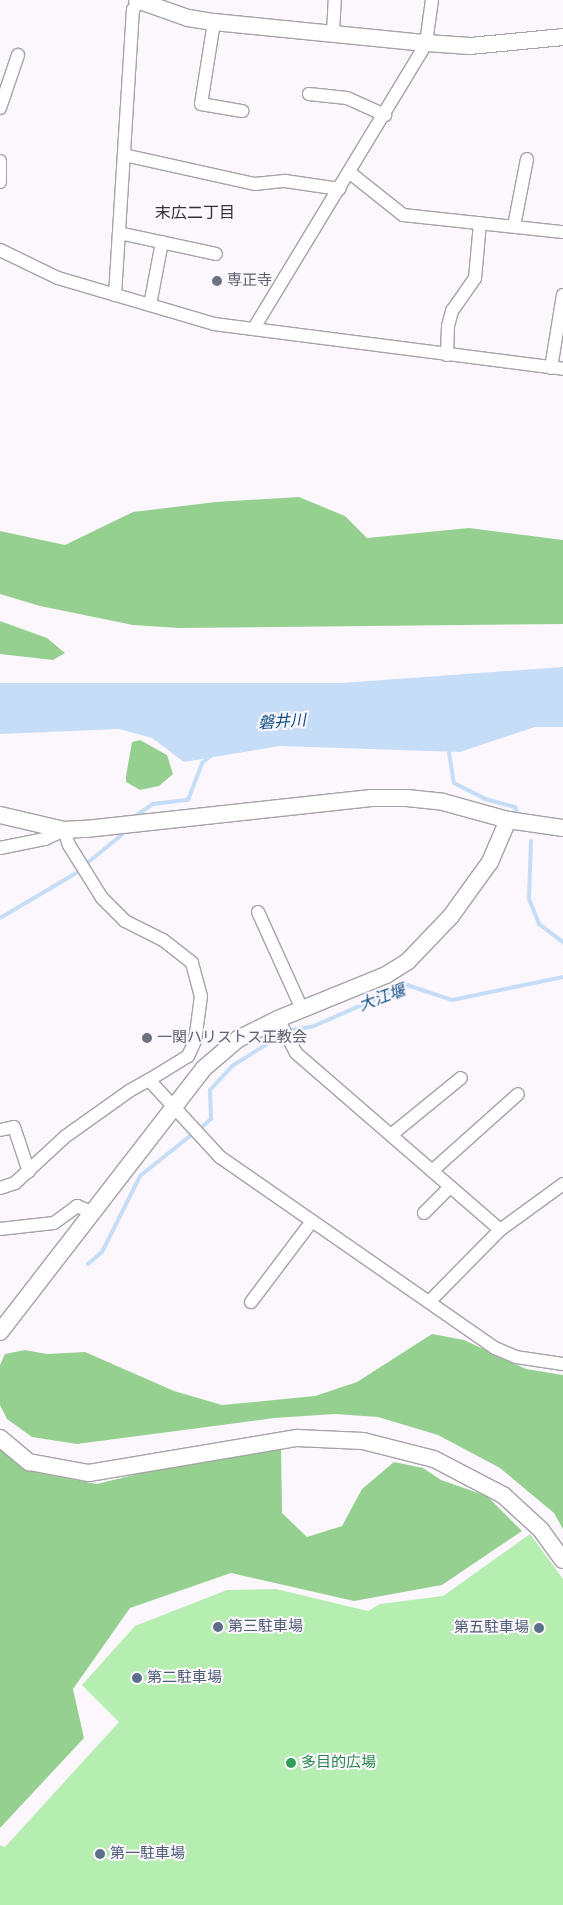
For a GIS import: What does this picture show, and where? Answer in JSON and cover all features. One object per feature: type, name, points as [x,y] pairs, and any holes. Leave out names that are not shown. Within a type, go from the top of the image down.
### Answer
[{"type":"street","points":[[115,295],[133,10],[138,0],[188,18],[214,22],[426,43],[470,46],[563,38]]},
{"type":"street","points":[[332,33],[335,0]]},
{"type":"street","points":[[254,328],[426,43],[432,0]]},
{"type":"street","points":[[214,22],[201,104],[242,111]]},
{"type":"street","points":[[0,108],[18,55]]},
{"type":"street","points":[[308,94],[347,98],[384,115]]},
{"type":"street","points":[[124,155],[256,184],[284,181],[339,189]]},
{"type":"street","points":[[514,226],[527,159]]},
{"type":"street","points":[[0,161],[0,182]]},
{"type":"street","points":[[349,172],[403,215],[563,232]]},
{"type":"street","points":[[447,356],[448,326],[452,311],[475,278],[480,223]]},
{"type":"street","points":[[119,233],[216,254]]},
{"type":"street","points":[[150,305],[162,242]]},
{"type":"street","points":[[0,250],[58,278],[214,324],[557,369],[563,295]]},
{"type":"street","points":[[0,815],[64,830],[371,798],[443,802],[508,820],[563,828]]},
{"type":"street","points":[[0,1332],[203,1068],[238,1039],[278,1019],[360,987],[408,961],[451,916],[490,862],[508,820]]},
{"type":"street","points":[[0,848],[46,839],[64,830]]},
{"type":"street","points":[[0,1188],[15,1183],[66,1136],[128,1091],[188,1056],[195,1042],[201,996],[199,980],[192,963],[163,940],[125,921],[102,898],[69,845],[64,830]]},
{"type":"street","points":[[258,912],[302,1009]]},
{"type":"street","points":[[278,1019],[296,1053],[500,1230]]},
{"type":"street","points":[[391,1135],[461,1078]]},
{"type":"street","points":[[149,1080],[220,1157],[495,1348],[516,1357],[563,1364]]},
{"type":"street","points":[[432,1170],[518,1094]]},
{"type":"street","points":[[0,1130],[14,1127],[29,1172]]},
{"type":"street","points":[[429,1302],[500,1230],[563,1184]]},
{"type":"street","points":[[424,1213],[450,1187]]},
{"type":"street","points":[[0,1229],[54,1223],[77,1206],[92,1212]]},
{"type":"street","points":[[251,1302],[312,1221]]},
{"type":"street","points":[[0,1438],[29,1462],[88,1473],[297,1438],[363,1442],[434,1459],[503,1495],[541,1530],[563,1560]]},
{"type":"green space","points":[[299,497],[345,516],[367,538],[469,528],[563,540],[563,624],[178,628],[133,625],[40,606],[0,594],[0,531],[65,545],[133,512],[216,502]]},
{"type":"green space","points":[[0,621],[47,638],[65,653],[53,660],[0,654]]},
{"type":"green space","points":[[140,740],[167,755],[173,774],[159,786],[140,790],[126,782],[126,776],[132,742]]},
{"type":"green space","points":[[432,1334],[464,1340],[526,1369],[563,1375],[563,1529],[554,1513],[500,1468],[438,1435],[378,1417],[335,1414],[274,1418],[77,1444],[32,1437],[7,1419],[0,1405],[0,1365],[5,1354],[25,1350],[47,1354],[85,1352],[174,1391],[222,1405],[315,1396],[357,1382]]},
{"type":"green space","points":[[281,1446],[282,1513],[307,1537],[342,1526],[362,1489],[394,1462],[423,1468],[441,1480],[487,1496],[522,1531],[442,1585],[354,1601],[231,1573],[130,1608],[73,1689],[84,1738],[0,1828],[0,1450],[39,1473],[97,1484],[190,1461]]},
{"type":"green space","points":[[530,1534],[563,1579],[563,1905],[0,1905],[0,1845],[5,1847],[119,1722],[82,1685],[135,1626],[227,1590],[276,1589],[368,1611],[380,1604],[443,1596]]},
{"type":"water","name":"磐井川","points":[[563,667],[563,727],[535,727],[460,752],[280,746],[184,762],[152,738],[119,729],[0,734],[0,683],[342,683]]},
{"type":"waterway","name":"大江堰","points":[[448,746],[454,783],[485,799],[515,807],[517,812]]},
{"type":"waterway","points":[[138,814],[153,804],[188,800],[202,763],[212,755]]},
{"type":"waterway","points":[[86,864],[124,833]]},
{"type":"waterway","name":"大江堰","points":[[531,841],[529,899],[539,924],[563,942]]},
{"type":"waterway","points":[[0,918],[76,873]]},
{"type":"waterway","name":"大江堰","points":[[292,1030],[314,1026],[407,985],[452,1000],[563,977]]},
{"type":"waterway","name":"大江堰","points":[[203,1126],[211,1119],[210,1090],[232,1066],[280,1036]]},
{"type":"waterway","name":"大江堰","points":[[88,1264],[102,1252],[140,1176],[190,1136]]},
{"type":"place","name":"専正寺","points":[[217,281]]},
{"type":"place","name":"一関ハリストス正教会","points":[[147,1038]]},
{"type":"place","name":"第三駐車場","points":[[218,1627]]},
{"type":"place","name":"第五駐車場","points":[[539,1628]]},
{"type":"place","name":"第二駐車場","points":[[137,1678]]},
{"type":"place","name":"多目的広場","points":[[291,1763]]},
{"type":"place","name":"第一駐車場","points":[[100,1854]]},
{"type":"district","name":"末広二丁目","points":[[195,213]]}]
